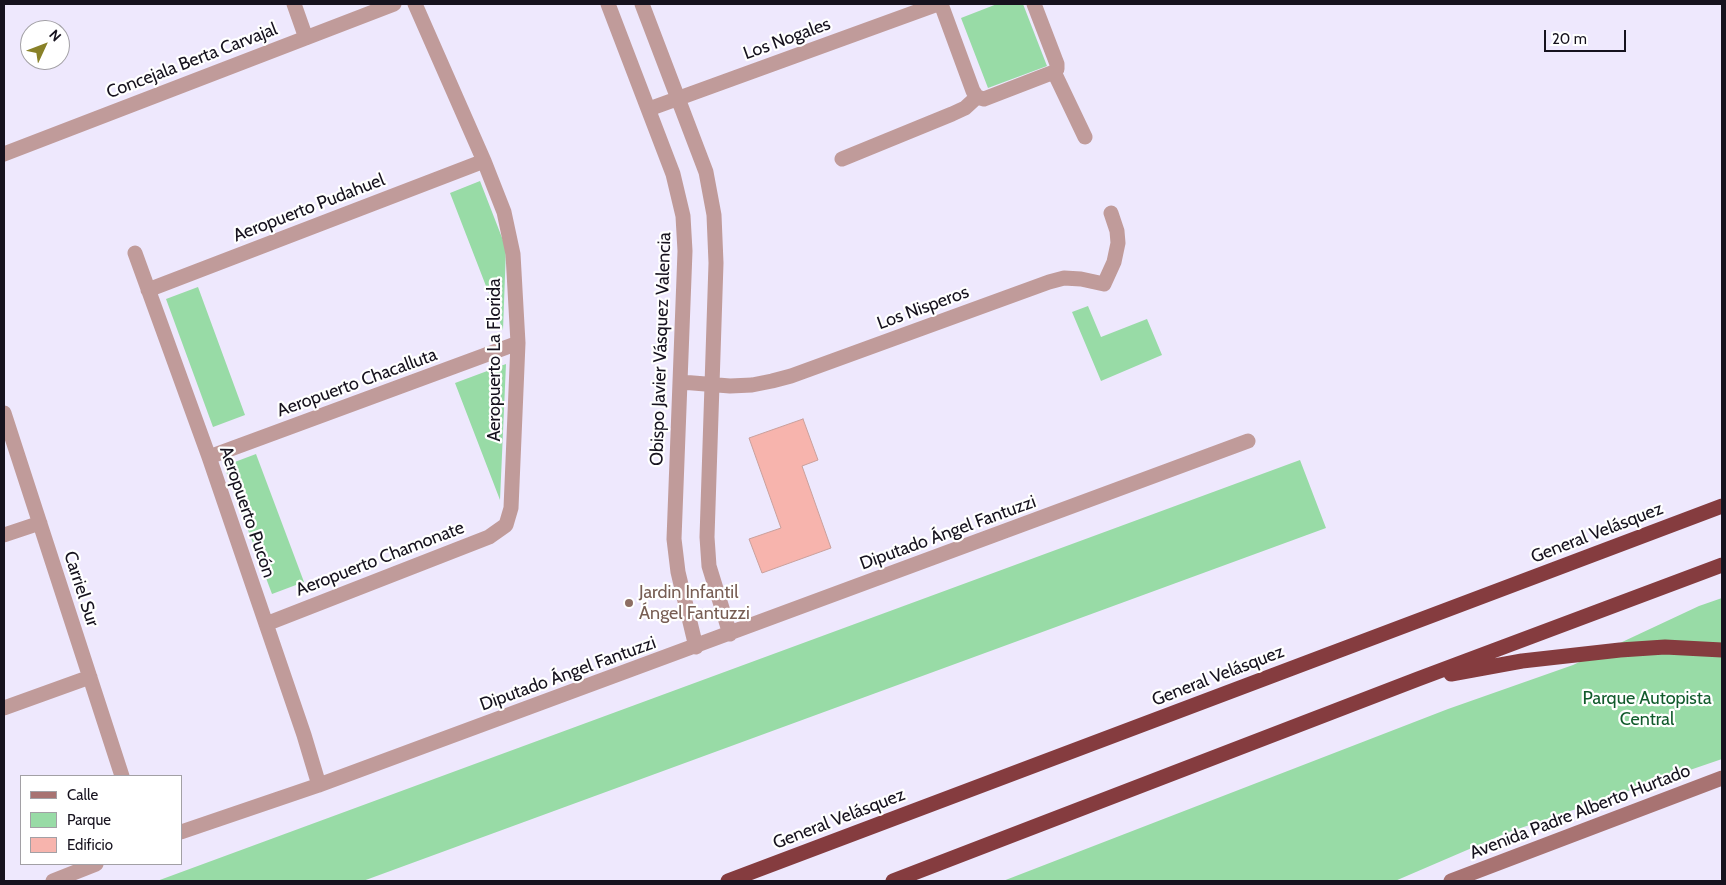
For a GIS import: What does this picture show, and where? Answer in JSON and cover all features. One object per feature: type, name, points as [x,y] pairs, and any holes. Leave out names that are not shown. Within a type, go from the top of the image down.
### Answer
[{"type":"highway","points":[[1698,515],[1722,502]]},
{"type":"highway","name":"General Velásquez","points":[[728,881],[1722,506]]},
{"type":"highway","points":[[893,881],[1418,679],[1722,565]]},
{"type":"highway","points":[[1418,679],[1522,661],[1620,650],[1665,647],[1722,650]]},
{"type":"street","points":[[294,4],[306,38]]},
{"type":"street","name":"Concejala Berta Carvajal","points":[[4,154],[394,4]]},
{"type":"street","name":"Aeropuerto La Florida","points":[[415,4],[484,161],[504,212],[513,254],[518,344],[511,508],[506,525]]},
{"type":"street","name":"Obispo Javier Vásquez Valencia","points":[[608,4],[673,174],[683,216],[685,251],[674,539],[678,572],[696,647]]},
{"type":"street","points":[[642,4],[706,172],[714,215],[716,263],[707,537],[709,566],[730,634]]},
{"type":"street","name":"Los Nogales","points":[[649,109],[939,4],[977,97]]},
{"type":"street","points":[[842,159],[952,114],[965,108],[977,97],[984,99],[1054,72],[1057,69],[1057,64],[1034,4]]},
{"type":"street","points":[[1054,72],[1085,137]]},
{"type":"street","name":"Aeropuerto Pudahuel","points":[[148,290],[484,161]]},
{"type":"street","name":"Los Nisperos","points":[[681,382],[730,386],[752,385],[791,376],[1064,278],[1081,278],[1104,284],[1114,262],[1118,243],[1117,231],[1111,213]]},
{"type":"street","name":"Aeropuerto Pucón","points":[[135,253],[209,457],[319,785]]},
{"type":"street","name":"Aeropuerto Chacalluta","points":[[209,457],[518,344]]},
{"type":"street","name":"Carriel Sur","points":[[4,413],[122,775]]},
{"type":"street","name":"Diputado Ángel Fantuzzi","points":[[182,832],[319,785],[696,647],[1248,441]]},
{"type":"street","points":[[4,535],[40,523]]},
{"type":"street","name":"Aeropuerto Chamonate","points":[[266,624],[490,537],[506,525]]},
{"type":"street","points":[[4,708],[90,677]]},
{"type":"street","name":"Avenida Padre Alberto Hurtado","points":[[1451,881],[1722,778]]},
{"type":"street","points":[[53,881],[93,865]]},
{"type":"green space","points":[[997,4],[1023,4],[1047,66],[988,88],[961,18]]},
{"type":"green space","points":[[480,181],[506,248],[503,330],[450,193]]},
{"type":"green space","points":[[198,287],[245,415],[213,427],[166,299]]},
{"type":"green space","points":[[1088,306],[1101,337],[1147,319],[1162,355],[1101,381],[1072,312]]},
{"type":"green space","points":[[506,364],[500,500],[455,383]]},
{"type":"green space","points":[[256,454],[304,582],[272,594],[224,466]]},
{"type":"green space","points":[[1300,460],[1326,528],[363,881],[157,881]]},
{"type":"green space","name":"Parque Autopista Central","points":[[1722,598],[1722,759],[1509,832],[1395,881],[1003,881],[1448,709],[1573,665],[1699,606]]},
{"type":"building","points":[[803,419],[818,460],[802,466],[831,548],[762,573],[749,539],[781,528],[749,438]]},
{"type":"place","name":"Jardin Infantil Ángel Fantuzzi","points":[[629,603]]}]
